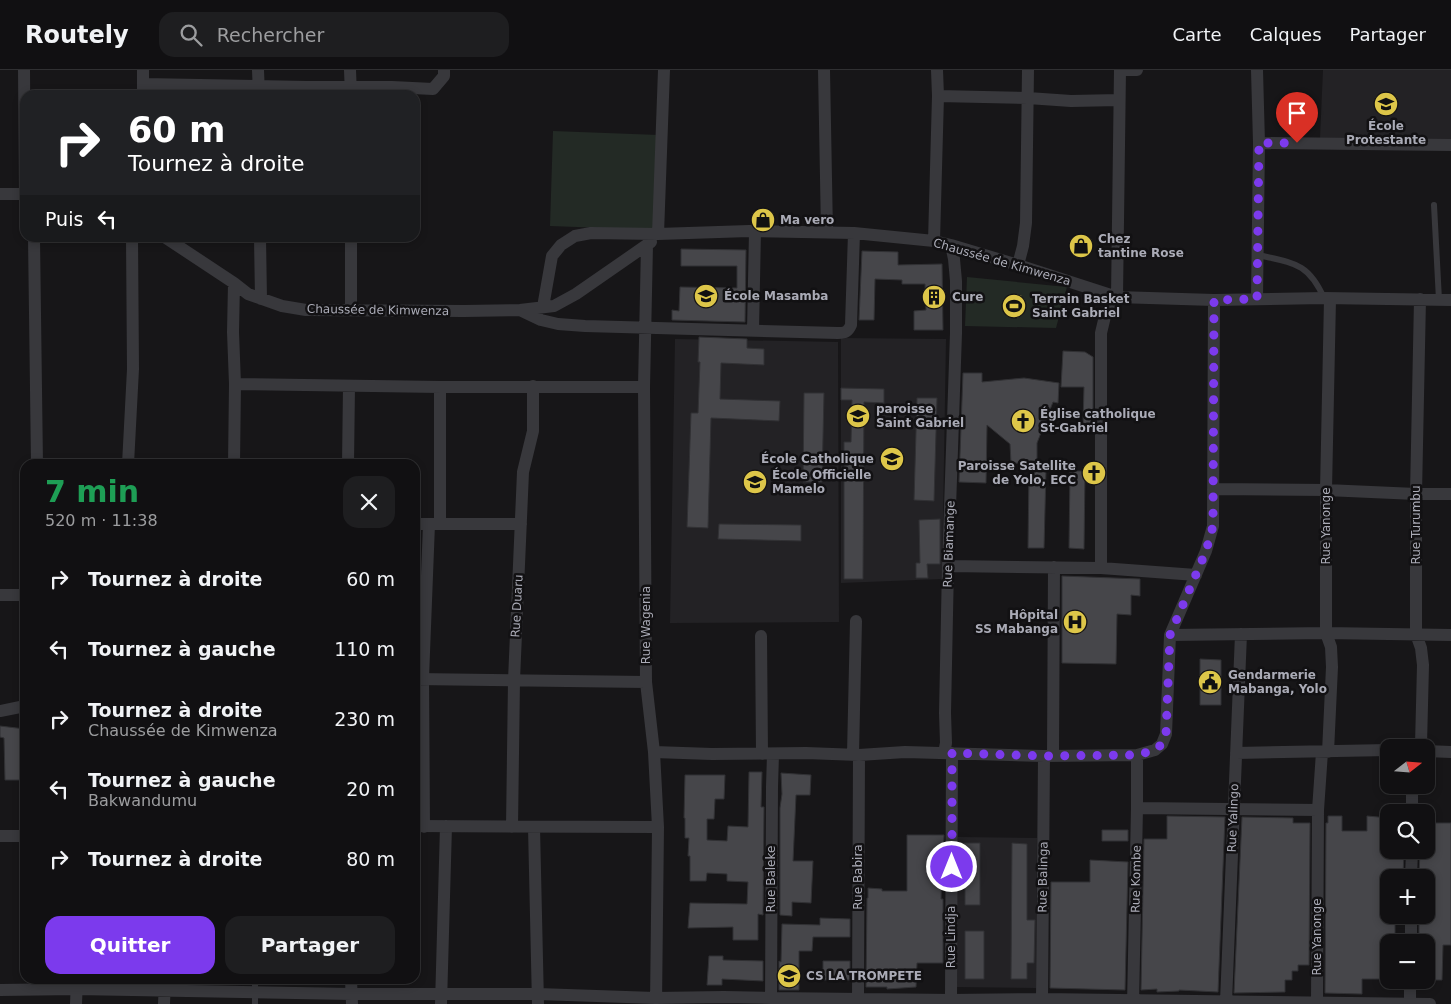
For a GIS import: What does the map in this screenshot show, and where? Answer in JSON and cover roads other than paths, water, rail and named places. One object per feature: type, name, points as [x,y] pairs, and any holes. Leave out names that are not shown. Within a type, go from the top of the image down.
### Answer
[{"type":"street","points":[[24,70],[24,90]]},
{"type":"street","points":[[143,70],[143,90],[258,90],[258,70]]},
{"type":"street","points":[[350,70],[351,90]]},
{"type":"street","points":[[364,90],[404,87],[433,89],[444,76],[444,70]]},
{"type":"street","points":[[658,234],[664,70]]},
{"type":"street","points":[[824,70],[827,232]]},
{"type":"street","points":[[934,242],[937,70]]},
{"type":"street","points":[[1018,265],[1026,223],[1028,70]]},
{"type":"street","points":[[1102,568],[1101,333],[1106,312],[1117,297],[1120,70],[1137,70]]},
{"type":"street","points":[[1257,70],[1259,143],[1257,299]]},
{"type":"street","points":[[938,96],[1071,101],[1119,100]]},
{"type":"street","points":[[1259,143],[1451,145]]},
{"type":"street","points":[[0,194],[20,195]]},
{"type":"street","points":[[753,331],[755,231]]},
{"type":"street","name":"Chaussée de Kimwenza","points":[[543,307],[552,256],[561,245],[575,236],[592,233],[658,234],[755,231],[854,233],[952,245],[1117,297],[1214,300],[1327,298],[1445,300]]},
{"type":"street","points":[[520,310],[541,320],[558,324],[845,333],[851,326],[854,233]]},
{"type":"street","name":"Chaussée de Kimwenza","points":[[172,242],[248,294],[282,306],[306,310],[464,311],[520,310],[554,306],[576,294],[647,245],[658,234]]},
{"type":"street","points":[[34,242],[37,459]]},
{"type":"street","points":[[128,459],[133,369],[132,242]]},
{"type":"street","points":[[260,242],[261,299]]},
{"type":"street","points":[[351,242],[351,309]]},
{"type":"street","name":"Rue Wagenia","points":[[647,245],[644,387],[646,682],[654,752],[658,827],[655,1001]]},
{"type":"street","name":"Rue Biamange","points":[[948,753],[945,713],[956,333],[956,281],[952,245]]},
{"type":"street","points":[[234,283],[234,459]]},
{"type":"street","name":"Rue Yanonge","points":[[1317,1002],[1318,810],[1332,667],[1331,647],[1326,633],[1327,298]]},
{"type":"street","name":"Rue Turumbu","points":[[1420,299],[1416,494],[1416,634],[1422,648],[1424,664],[1422,739]]},
{"type":"street","points":[[654,752],[856,755],[905,752],[1137,755],[1155,750],[1162,744],[1166,734],[1170,635],[1196,575],[1213,526],[1214,300]]},
{"type":"street","points":[[235,384],[440,388],[533,386],[644,387]]},
{"type":"street","points":[[348,459],[350,386]]},
{"type":"street","name":"Rue Duaru","points":[[512,827],[514,680],[523,472],[533,431],[533,386]]},
{"type":"street","points":[[420,669],[434,524],[440,388]]},
{"type":"street","points":[[1213,490],[1326,490],[1451,494]]},
{"type":"street","points":[[420,524],[521,524]]},
{"type":"street","points":[[948,566],[1102,568],[1196,575]]},
{"type":"street","name":"Rue Balinga","points":[[1042,999],[1054,567]]},
{"type":"street","points":[[0,595],[20,595]]},
{"type":"street","name":"Rue Babira","points":[[856,621],[858,999]]},
{"type":"street","points":[[1170,635],[1326,633],[1451,635]]},
{"type":"street","name":"Rue Yalingo","points":[[1226,1002],[1241,634]]},
{"type":"street","name":"Rue Baleke","points":[[761,636],[772,796],[771,1001]]},
{"type":"street","points":[[420,679],[646,682]]},
{"type":"street","points":[[0,711],[20,707]]},
{"type":"street","points":[[1236,753],[1380,750]]},
{"type":"street","points":[[1435,751],[1451,752]]},
{"type":"street","name":"Rue Lindja","points":[[948,753],[950,1000]]},
{"type":"street","name":"Rue Kombe","points":[[1133,1002],[1137,755]]},
{"type":"street","points":[[1137,808],[1318,810]]},
{"type":"street","points":[[420,826],[658,827]]},
{"type":"street","points":[[440,999],[446,826]]},
{"type":"street","points":[[534,827],[538,999]]},
{"type":"street","points":[[0,836],[20,836]]},
{"type":"street","points":[[0,990],[77,984],[165,984],[255,998],[655,1001],[724,996],[771,1001],[1042,999],[1133,1002],[1430,1004]]},
{"type":"street","points":[[76,1004],[77,984]]},
{"type":"street","points":[[164,1004],[165,984]]},
{"type":"street","points":[[351,984],[351,999]]},
{"type":"street","points":[[1410,989],[1410,1003]]},
{"type":"lane","points":[[1434,205],[1445,300]]},
{"type":"lane","points":[[1258,255],[1297,265],[1310,273],[1327,298]]},
{"type":"lane","points":[[255,984],[255,998]]},
{"type":"place","name":"École Protestante","points":[[1386,104]]},
{"type":"place","name":"Ma vero","points":[[763,220]]},
{"type":"place","name":"Chez tantine Rose","points":[[1081,246]]},
{"type":"place","name":"École Masamba","points":[[706,296]]},
{"type":"place","name":"Cure","points":[[934,297]]},
{"type":"place","name":"Terrain Basket Saint Gabriel","points":[[1014,306]]},
{"type":"place","name":"paroisse Saint Gabriel","points":[[858,416]]},
{"type":"place","name":"Église catholique St-Gabriel","points":[[1023,421]]},
{"type":"place","name":"École Catholique","points":[[892,459]]},
{"type":"place","name":"Paroisse Satellite de Yolo, ECC","points":[[1094,473]]},
{"type":"place","name":"École Officielle Mamelo","points":[[755,482]]},
{"type":"place","name":"Hôpital SS Mabanga","points":[[1075,622]]},
{"type":"place","name":"Gendarmerie Mabanga, Yolo","points":[[1210,682]]},
{"type":"place","name":"CS LA TROMPETE","points":[[789,976]]}]
